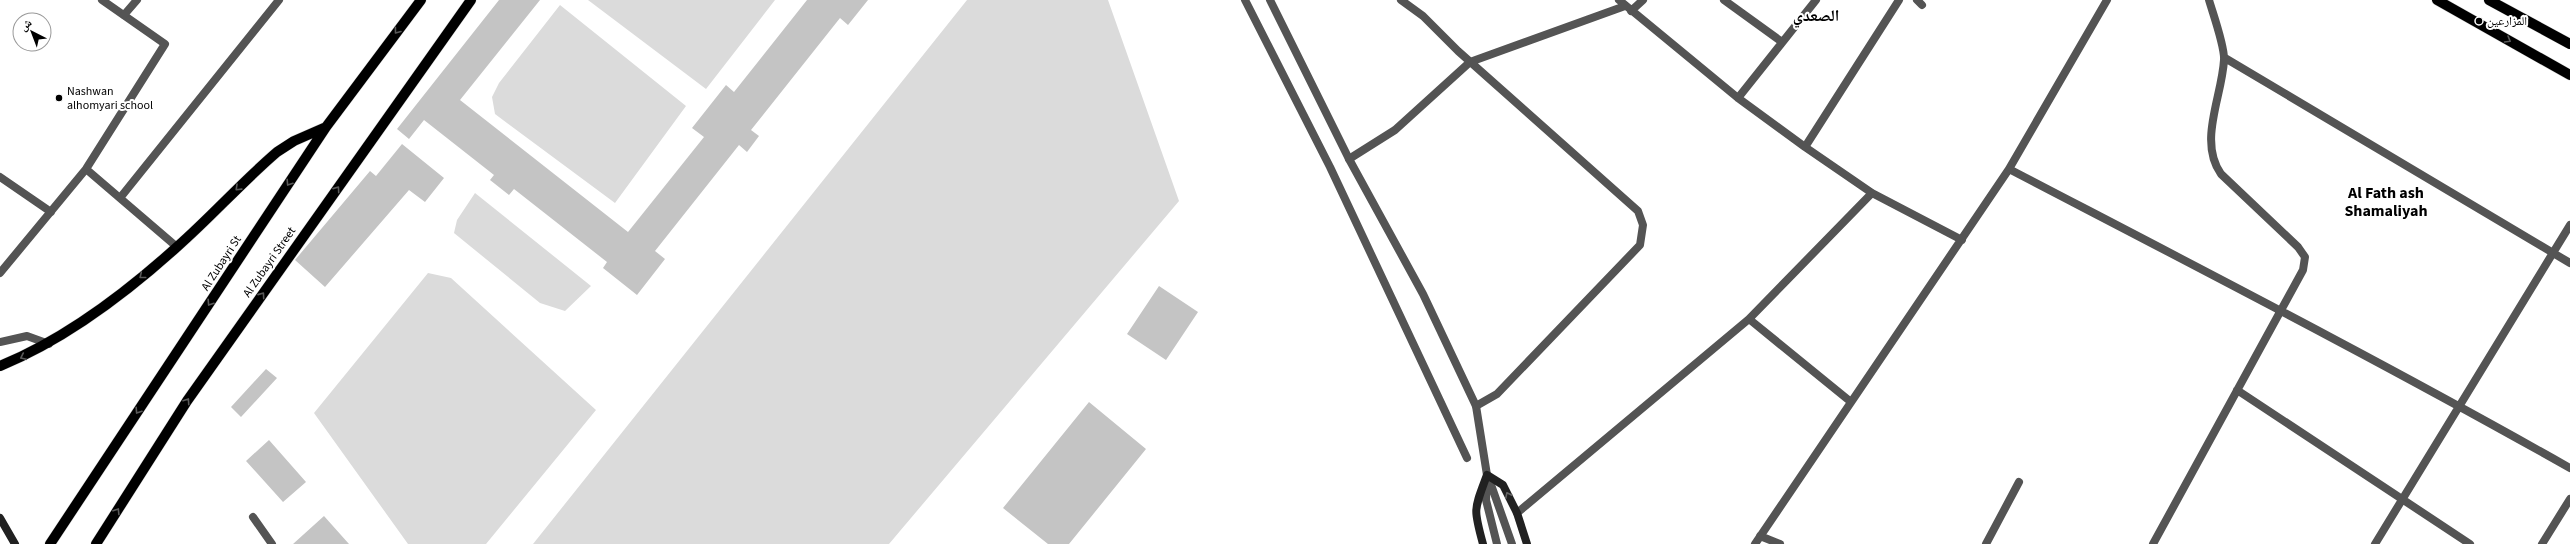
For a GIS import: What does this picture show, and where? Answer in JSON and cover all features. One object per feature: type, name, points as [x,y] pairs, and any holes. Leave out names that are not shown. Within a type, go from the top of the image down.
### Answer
[{"type":"main road","name":"Al Zubayri St","points":[[50,544],[326,127],[421,0]]},
{"type":"main road","points":[[461,14],[465,0]]},
{"type":"main road","name":"Al Zubayri Street","points":[[96,544],[187,400],[471,0]]},
{"type":"main road","points":[[2437,0],[2570,75]]},
{"type":"main road","points":[[2489,0],[2570,44]]},
{"type":"main road","points":[[0,366],[49,344],[105,306],[178,247],[277,152],[294,141],[326,127]]},
{"type":"main road","points":[[1483,544],[1475,518],[1476,504],[1487,475],[1503,485],[1517,513],[1526,544]]},
{"type":"main road","points":[[0,518],[15,544]]},
{"type":"street","points":[[0,273],[86,169],[165,44],[102,0]]},
{"type":"street","points":[[124,15],[137,0]]},
{"type":"street","points":[[120,198],[279,0]]},
{"type":"street","points":[[1245,0],[1330,167],[1467,458]]},
{"type":"street","points":[[1270,0],[1349,159],[1423,294],[1476,406],[1487,475],[1486,500],[1497,544]]},
{"type":"street","points":[[1401,0],[1423,16],[1470,62],[1638,211],[1643,225],[1640,245],[1497,394],[1476,406]]},
{"type":"street","points":[[1349,159],[1395,130],[1470,62],[1642,0]]},
{"type":"street","points":[[1724,0],[1782,42]]},
{"type":"street","points":[[1738,98],[1816,0]]},
{"type":"street","points":[[1805,147],[1899,0]]},
{"type":"street","points":[[1755,544],[2009,169],[2107,0]]},
{"type":"street","points":[[2153,544],[2303,270],[2305,257],[2298,247],[2221,174],[2213,163],[2210,148],[2225,58],[2209,0]]},
{"type":"street","points":[[1625,6],[1738,98],[1805,147],[1872,193],[1962,240]]},
{"type":"street","points":[[2225,58],[2570,263]]},
{"type":"street","points":[[86,169],[178,247]]},
{"type":"street","points":[[2009,169],[2281,310],[2460,406],[2570,468]]},
{"type":"street","points":[[0,177],[50,212]]},
{"type":"street","points":[[1517,513],[1749,319],[1872,193]]},
{"type":"street","points":[[2375,544],[2570,225]]},
{"type":"street","points":[[1749,319],[1851,402]]},
{"type":"street","points":[[0,342],[27,336],[49,344]]},
{"type":"street","points":[[2237,390],[2470,544]]},
{"type":"street","points":[[1487,475],[1512,544]]},
{"type":"street","points":[[1986,544],[2019,482]]},
{"type":"street","points":[[2542,544],[2570,499]]},
{"type":"street","points":[[253,517],[272,544]]},
{"type":"street","points":[[1760,536],[1780,544]]},
{"type":"shaded area","points":[[588,0],[775,0],[706,89]]},
{"type":"shaded area","points":[[967,0],[1108,0],[1179,201],[889,544],[533,544]]},
{"type":"shaded area","points":[[560,5],[686,106],[615,203],[495,114],[492,97],[499,83]]},
{"type":"shaded area","points":[[475,193],[591,286],[565,311],[540,303],[454,233],[457,220]]},
{"type":"shaded area","points":[[428,273],[451,278],[596,410],[486,544],[408,544],[314,413]]},
{"type":"building","points":[[499,0],[540,0],[460,100],[628,232],[704,137],[692,128],[726,85],[734,92],[807,0],[868,0],[848,25],[840,18],[751,130],[759,136],[747,152],[739,145],[655,251],[665,259],[637,295],[603,268],[607,262],[514,189],[509,195],[490,180],[494,175],[424,120],[409,139],[397,129]]},
{"type":"building","points":[[402,144],[444,178],[425,202],[409,190],[325,287],[295,260],[370,171],[376,176]]},
{"type":"building","points":[[1159,286],[1198,312],[1166,360],[1127,334]]},
{"type":"building","points":[[266,369],[277,378],[241,417],[231,407]]},
{"type":"building","points":[[1089,402],[1146,449],[1069,544],[1048,544],[1003,508]]},
{"type":"building","points":[[269,440],[306,482],[283,502],[246,461]]},
{"type":"building","points":[[324,516],[349,544],[293,544]]},
{"type":"place","name":"المزارعين","points":[[2479,21]]},
{"type":"place","name":"Nashwan alhomyari school","points":[[59,98]]},
{"type":"district","name":"الصعدي","points":[[1816,15]]},
{"type":"district","name":"Al Fath ash Shamaliyah","points":[[2386,201]]}]
